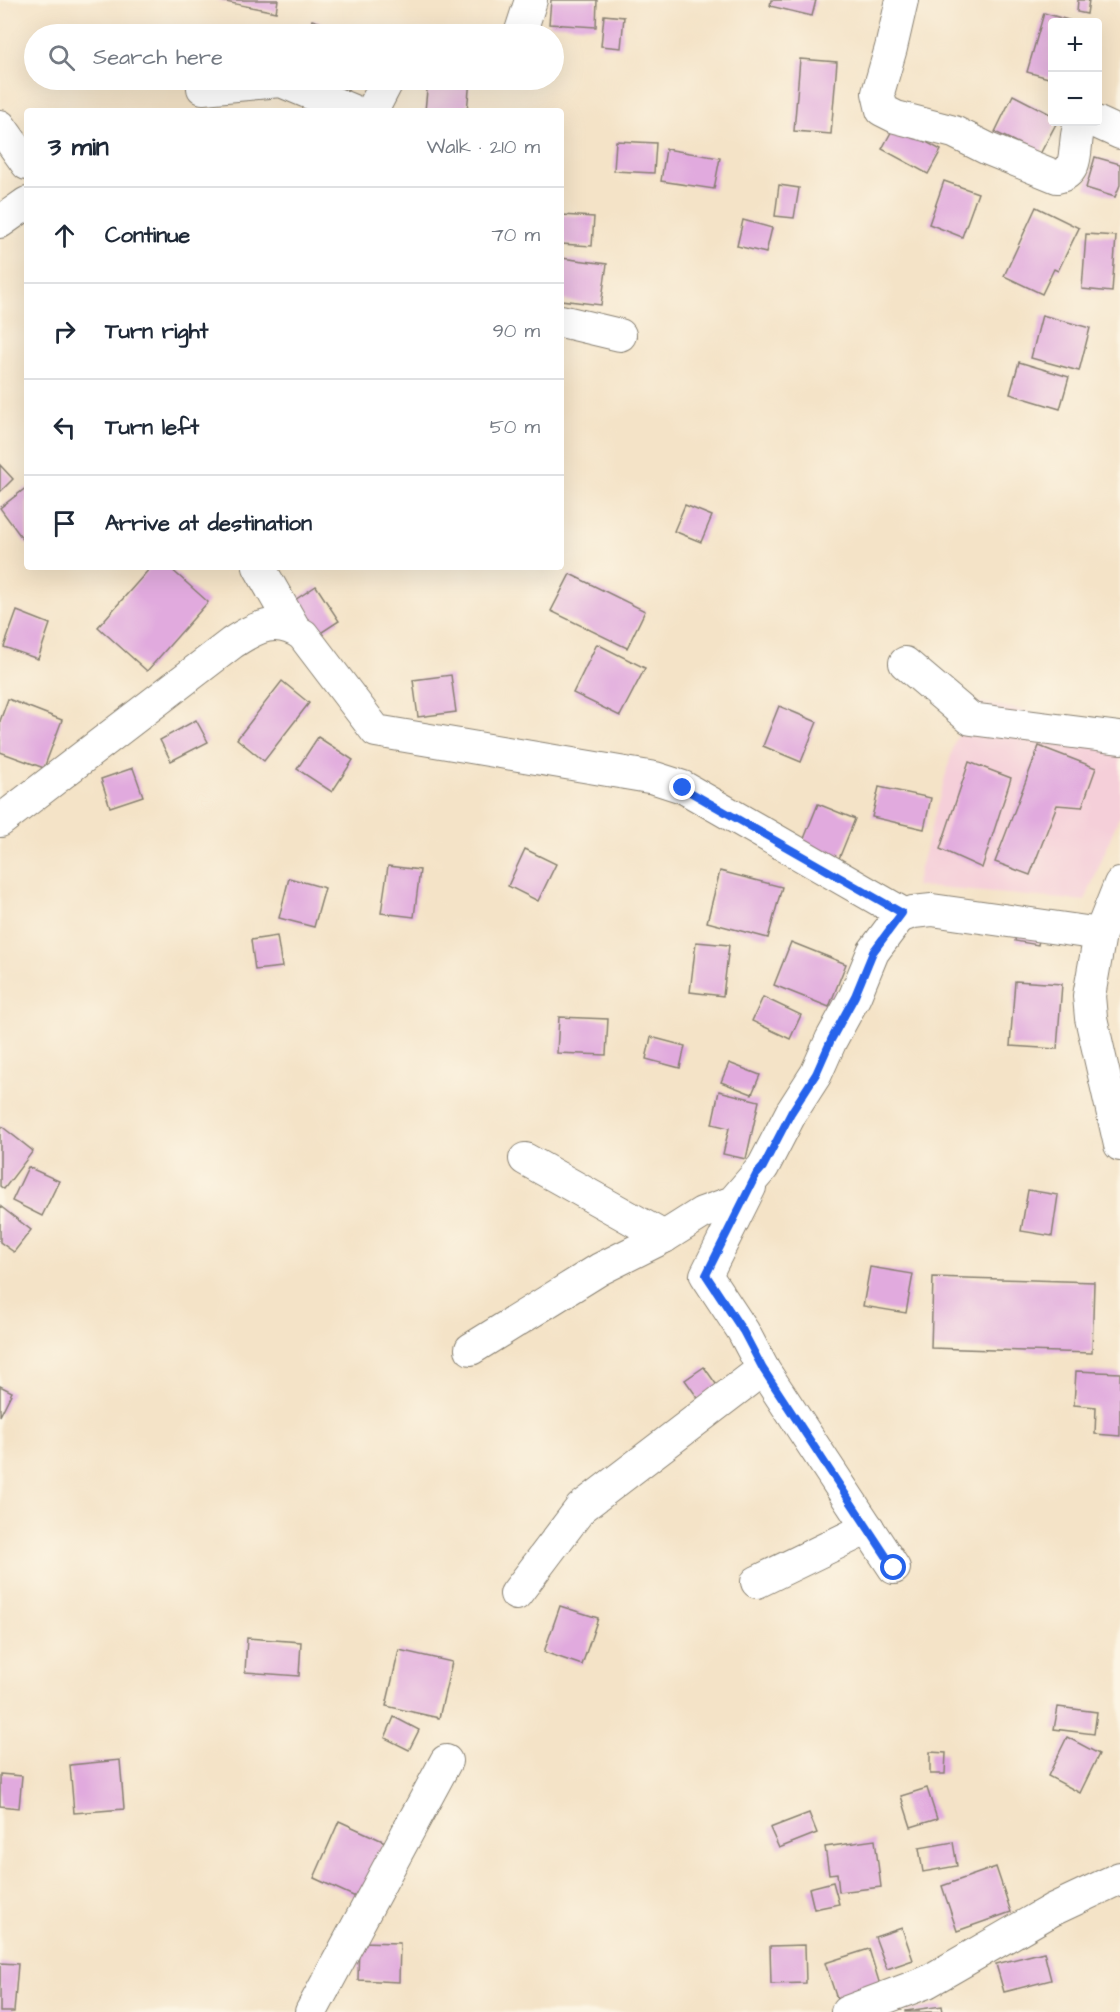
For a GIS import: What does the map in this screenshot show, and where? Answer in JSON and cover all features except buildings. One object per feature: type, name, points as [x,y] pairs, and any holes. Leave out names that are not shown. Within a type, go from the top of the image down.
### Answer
[{"type":"street","points":[[523,24],[531,0]]},
{"type":"street","points":[[902,0],[878,93],[882,110],[896,117],[954,132],[988,149],[1057,177],[1067,173],[1073,166],[1080,126]]},
{"type":"street","points":[[303,90],[346,108]]},
{"type":"street","points":[[374,108],[383,90]]},
{"type":"street","points":[[1102,125],[1120,133]]},
{"type":"street","points":[[0,126],[24,160]]},
{"type":"street","points":[[0,222],[24,205]]},
{"type":"street","points":[[564,322],[620,334]]},
{"type":"street","points":[[261,570],[294,628]]},
{"type":"street","points":[[0,821],[250,631],[267,625],[283,624],[303,635],[376,731],[655,778],[683,788],[902,913],[902,916],[932,910],[1100,934]]},
{"type":"street","points":[[905,663],[971,719],[1120,738]]},
{"type":"street","points":[[1120,884],[1100,934],[1089,996],[1091,1018],[1120,1145]]},
{"type":"street","points":[[471,1349],[600,1269],[664,1237],[702,1213],[733,1202],[763,1167],[791,1113],[816,1074],[855,996],[873,952],[902,913]]},
{"type":"street","points":[[525,1159],[664,1237]]},
{"type":"street","points":[[756,1175],[706,1275],[743,1331],[763,1369],[894,1568]]},
{"type":"street","points":[[516,1594],[581,1508],[763,1369]]},
{"type":"street","points":[[757,1582],[868,1528]]},
{"type":"street","points":[[311,2012],[446,1761]]},
{"type":"street","points":[[847,2012],[927,1982],[1052,1910],[1120,1878]]},
{"type":"shaded area","points":[[979,702],[1067,719],[1120,747],[1120,814],[1085,901],[915,886],[955,741]]},
{"type":"route","points":[[683,788],[902,913],[873,952],[855,996],[816,1074],[791,1113],[763,1167],[756,1175],[706,1275],[743,1331],[763,1369],[894,1568]]}]
